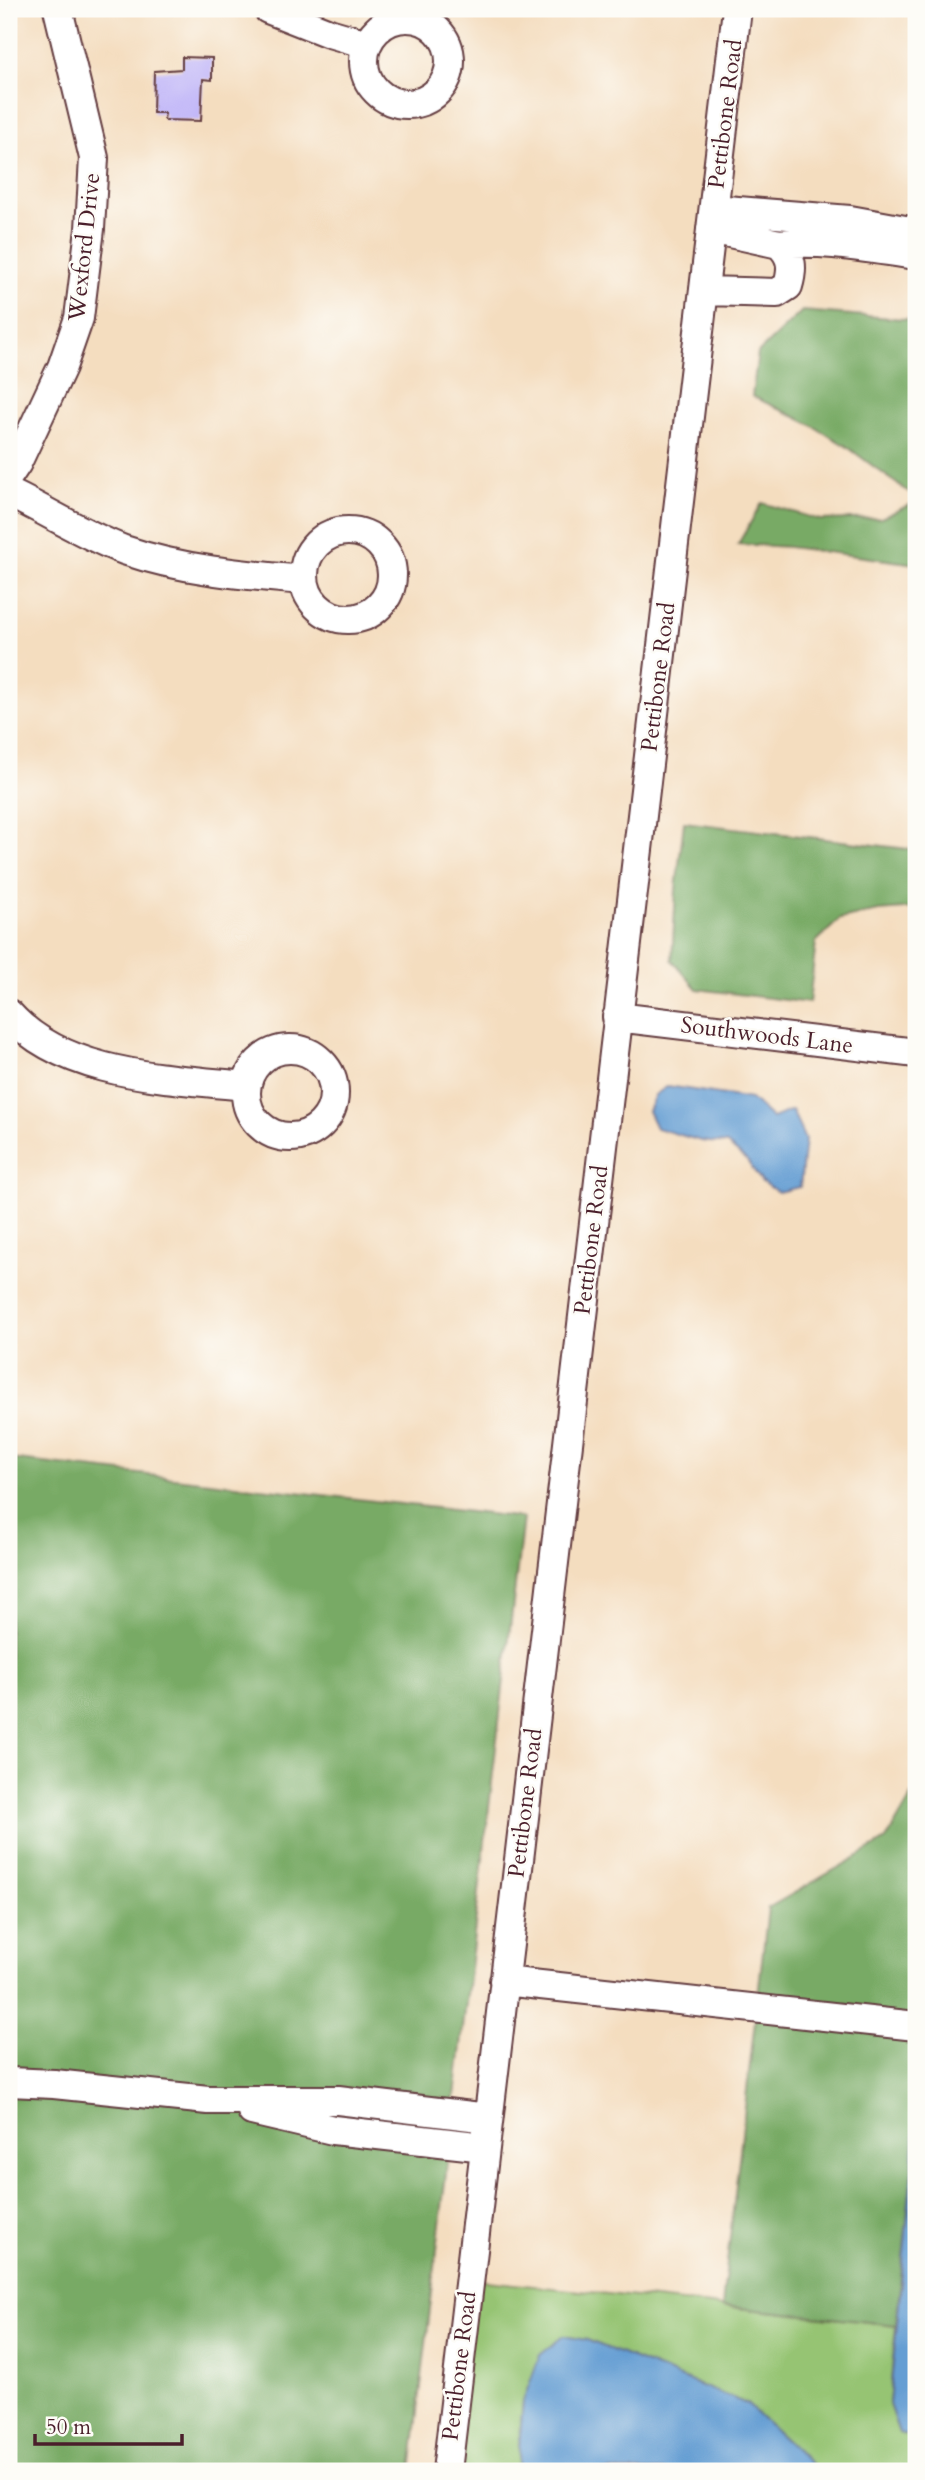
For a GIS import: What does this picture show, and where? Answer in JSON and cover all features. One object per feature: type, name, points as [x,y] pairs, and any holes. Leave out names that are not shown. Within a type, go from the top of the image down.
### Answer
[{"type":"street","name":"Wexford Drive","points":[[9,475],[62,367],[79,318],[90,229],[94,158],[61,9]]},
{"type":"street","points":[[268,9],[329,33],[367,44]]},
{"type":"street","name":"Pettibone Road","points":[[447,2471],[737,9]]},
{"type":"street","points":[[713,219],[850,220],[916,232]]},
{"type":"street","points":[[704,292],[777,293],[788,286],[792,265],[784,248],[779,244],[713,219]]},
{"type":"street","points":[[779,244],[827,243],[916,255]]},
{"type":"street","points":[[9,493],[123,549],[172,564],[242,575],[304,580]]},
{"type":"street","points":[[9,1014],[18,1025],[67,1056],[136,1074],[246,1086]]},
{"type":"street","name":"Southwoods Lane","points":[[617,1017],[916,1053]]},
{"type":"street","points":[[504,1981],[916,2026]]},
{"type":"street","points":[[9,2082],[208,2100],[338,2100],[488,2119]]},
{"type":"street","points":[[208,2100],[333,2130],[485,2147]]},
{"type":"green space","points":[[802,311],[916,320],[916,498],[846,446],[808,423],[752,396],[758,353]]},
{"type":"green space","points":[[916,502],[916,564],[789,547],[738,544],[762,503],[820,520],[881,518]]},
{"type":"green space","points":[[684,822],[916,850],[916,908],[879,911],[840,919],[816,942],[809,1003],[697,989],[672,960],[676,889]]},
{"type":"green space","points":[[9,1459],[523,1518],[411,2471],[9,2471]]},
{"type":"green space","points":[[916,1789],[916,2105],[913,2162],[896,2325],[722,2306],[768,1908],[886,1840]]},
{"type":"green space","points":[[469,2279],[896,2325],[889,2404],[899,2433],[916,2438],[916,2471],[815,2471],[811,2464],[747,2404],[587,2340],[563,2336],[523,2401],[517,2471],[447,2471]]},
{"type":"water","points":[[668,1086],[751,1099],[772,1118],[792,1110],[805,1140],[800,1187],[778,1192],[762,1182],[747,1161],[727,1144],[701,1141],[656,1128],[648,1111],[655,1095]]},
{"type":"water","points":[[916,2105],[916,2438],[899,2433],[889,2404],[913,2162]]},
{"type":"water","points":[[563,2336],[587,2340],[747,2404],[811,2464],[815,2471],[517,2471],[523,2401],[540,2355]]},
{"type":"building","points":[[182,57],[212,58],[212,80],[203,79],[201,121],[164,120],[165,113],[153,113],[154,71],[182,69]]}]
